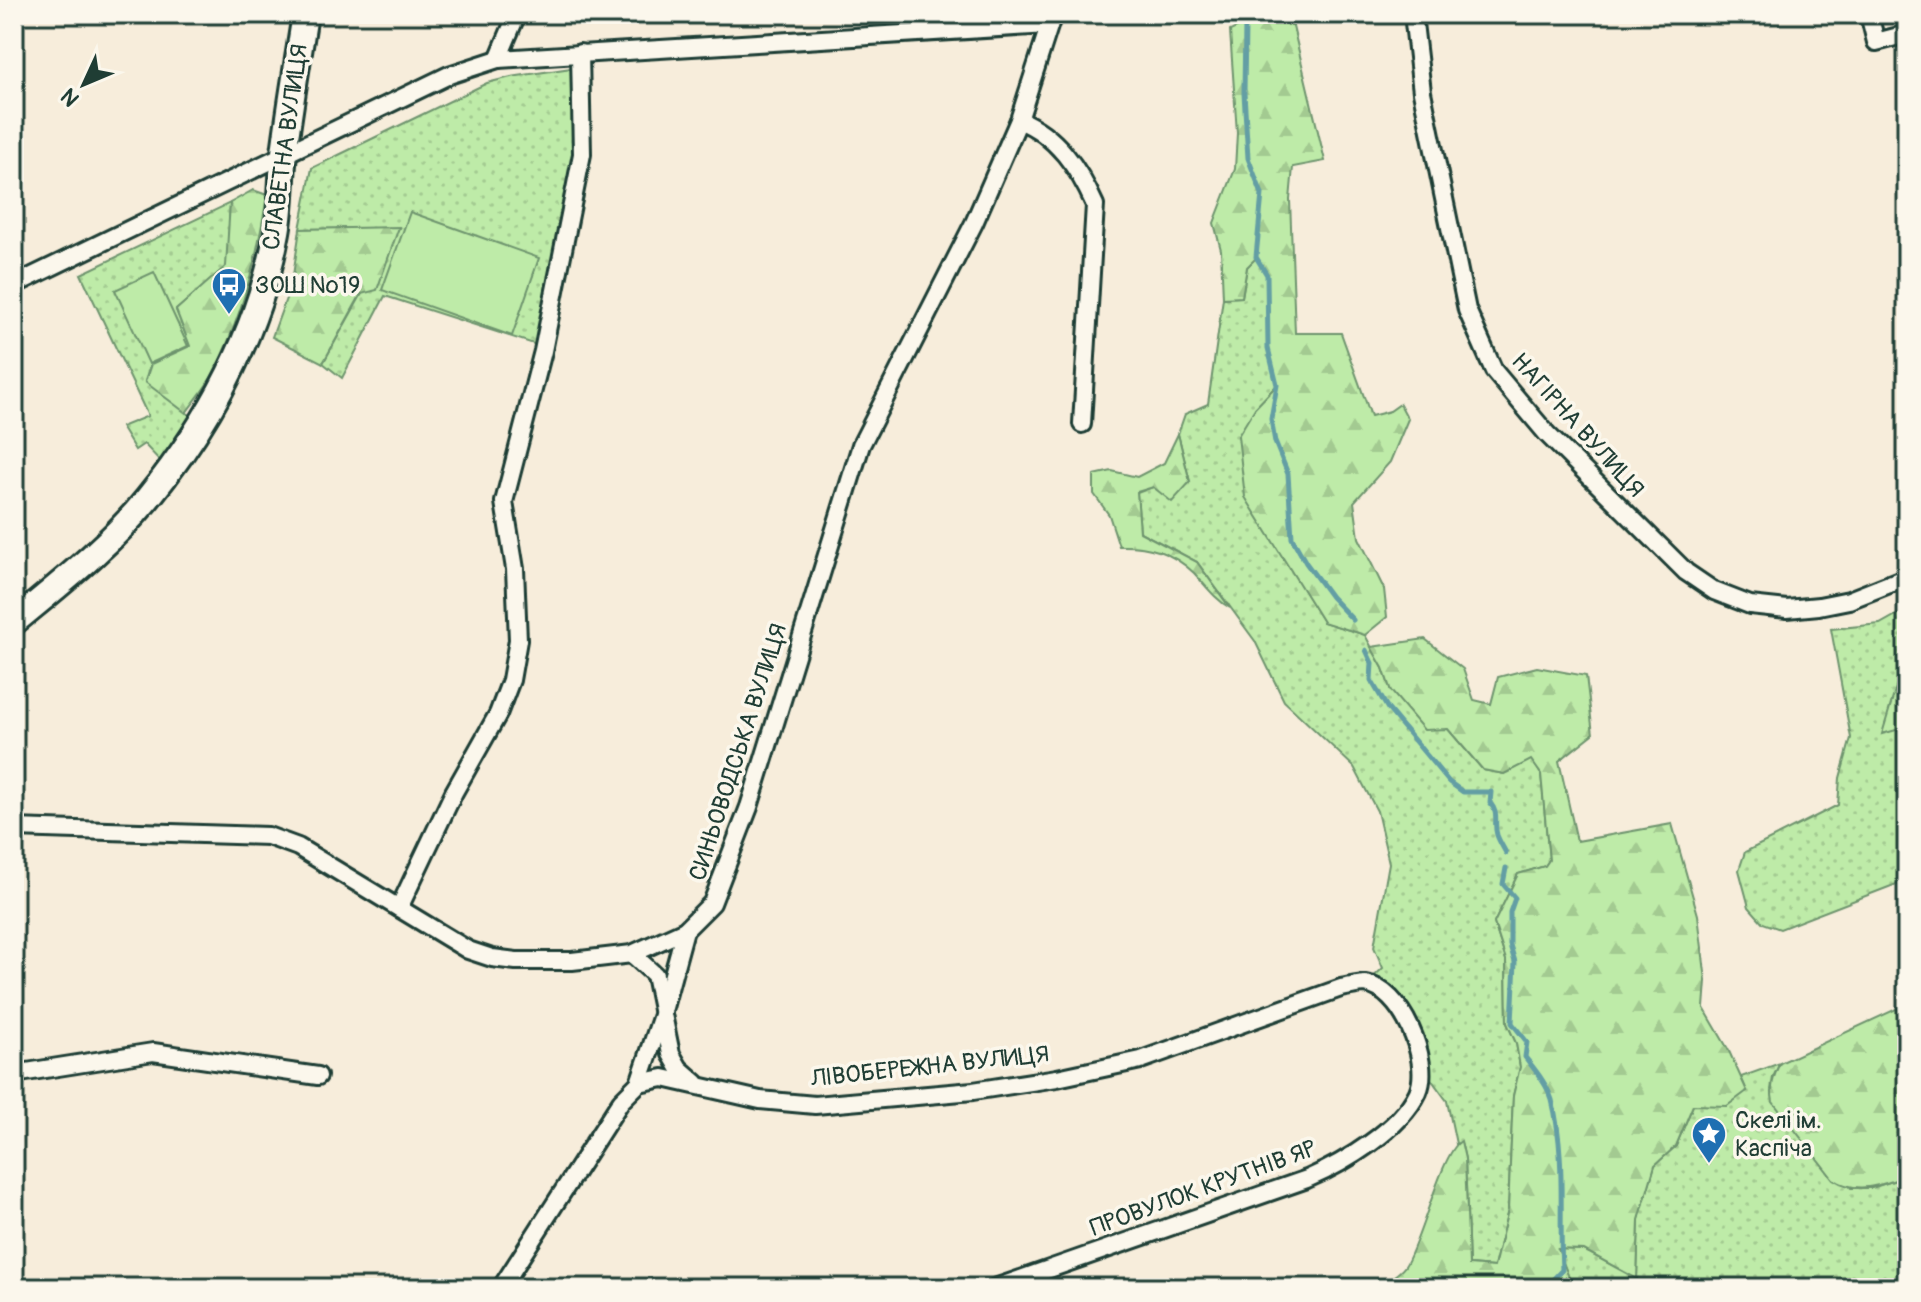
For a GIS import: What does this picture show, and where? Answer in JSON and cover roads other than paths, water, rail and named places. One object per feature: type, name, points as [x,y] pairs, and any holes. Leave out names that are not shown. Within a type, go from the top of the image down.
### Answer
[{"type":"main road","name":"СЛАВЕТНА ВУЛИЦЯ","points":[[14,622],[104,544],[147,499],[206,416],[228,378],[252,322],[277,232],[284,154],[305,14]]},
{"type":"street","points":[[498,59],[517,14]]},
{"type":"street","name":"НАГІРНА ВУЛИЦЯ","points":[[1413,14],[1422,92],[1467,310],[1494,371],[1547,434],[1686,572],[1714,591],[1750,605],[1787,609],[1849,600],[1907,577]]},
{"type":"street","points":[[1869,14],[1876,42],[1907,34]]},
{"type":"street","points":[[14,285],[449,75],[498,59],[1051,20]]},
{"type":"street","name":"СИНЬОВОДСЬКА ВУЛИЦЯ","points":[[14,828],[268,836],[298,847],[468,950],[492,958],[572,961],[632,954],[685,930],[712,903],[749,807],[861,445],[974,223],[1019,120],[1051,20]]},
{"type":"street","points":[[399,908],[454,792],[498,714],[511,680],[518,640],[515,569],[504,502],[543,351],[582,154],[580,53]]},
{"type":"street","points":[[1019,120],[1040,128],[1080,172],[1095,205],[1082,424]]},
{"type":"street","points":[[501,1288],[621,1101],[639,1083],[662,1015],[685,930]]},
{"type":"street","points":[[632,954],[655,975],[671,1054],[679,1068],[698,1084]]},
{"type":"street","name":"ЛІВОБЕРЕЖНА ВУЛИЦЯ","points":[[639,1083],[663,1078],[760,1100],[815,1105],[987,1089],[1141,1060],[1341,988],[1366,984]]},
{"type":"street","name":"ПРОВУЛОК КРУТНІВ ЯР","points":[[995,1288],[1307,1179],[1347,1158],[1387,1129],[1408,1108],[1419,1090],[1423,1068],[1417,1043],[1403,1017],[1388,995],[1366,984]]},
{"type":"street","points":[[14,1074],[153,1052],[318,1076]]},
{"type":"waterway","points":[[1245,24],[1244,93],[1248,158],[1262,194],[1256,257],[1267,275],[1268,348],[1277,385],[1271,419],[1275,442],[1288,474],[1292,538],[1331,597],[1353,620]]},
{"type":"waterway","points":[[1366,650],[1372,663],[1371,680],[1388,709],[1449,782],[1463,792],[1491,792],[1490,803],[1495,811],[1497,835],[1506,853]]},
{"type":"waterway","points":[[1506,868],[1503,884],[1515,898],[1510,912],[1510,945],[1515,962],[1512,1023],[1527,1042],[1525,1057],[1550,1094],[1559,1142],[1562,1270],[1545,1288]]},
{"type":"place","name":"ЗОШ №19","points":[[229,316]]},
{"type":"place","name":"Скелі ім. Каспіча","points":[[1709,1165]]}]
